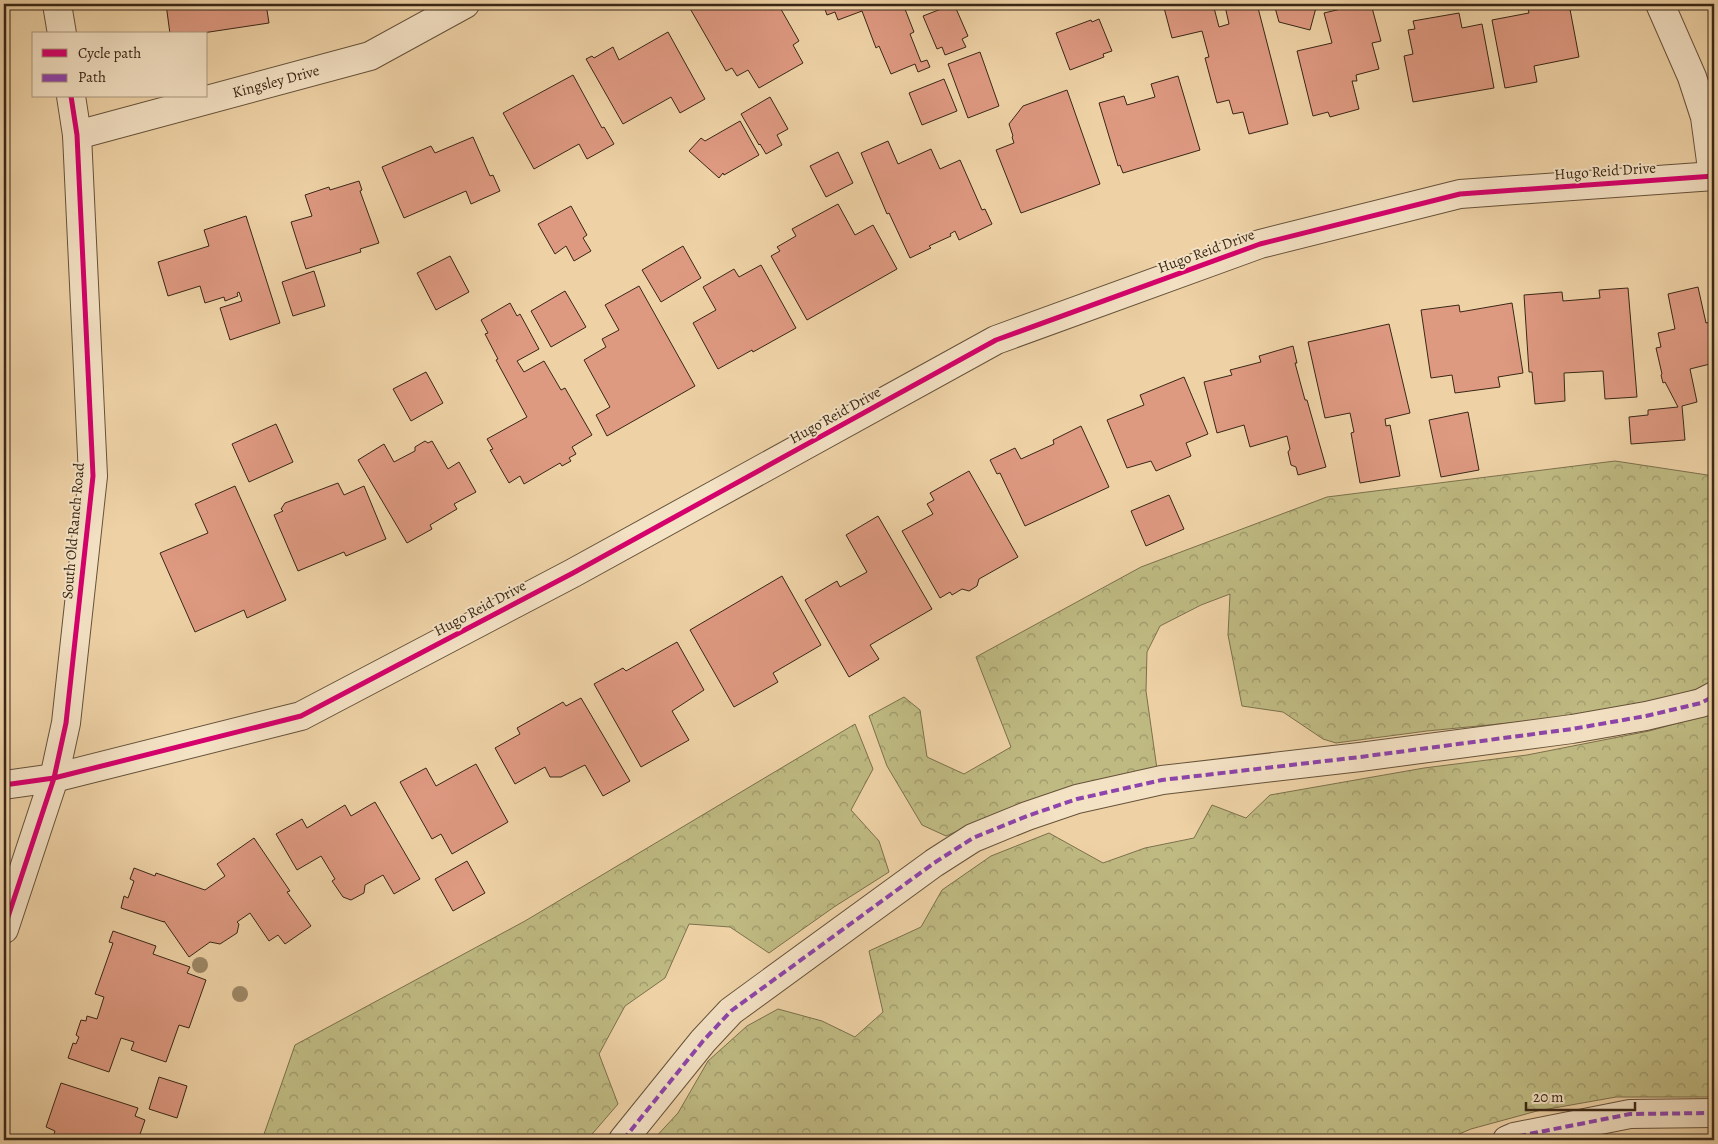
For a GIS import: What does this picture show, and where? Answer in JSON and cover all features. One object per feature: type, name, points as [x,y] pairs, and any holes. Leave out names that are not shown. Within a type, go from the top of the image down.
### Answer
[{"type":"street","points":[[58,4],[62,32]]},
{"type":"street","name":"Kingsley Drive","points":[[77,134],[370,56],[465,4]]},
{"type":"street","points":[[1660,4],[1692,77],[1705,117],[1714,176]]},
{"type":"street","name":"South Old Ranch Road","points":[[4,929],[54,778],[66,723],[93,476],[77,134],[71,98]]},
{"type":"street","name":"Hugo Reid Drive","points":[[4,785],[54,778],[301,716],[574,573],[996,340],[1250,248],[1460,194],[1714,176]]},
{"type":"street","points":[[623,1140],[703,1041],[731,1011],[934,862],[973,838],[1027,816],[1077,799],[1162,780],[1360,757],[1572,729],[1646,716],[1701,703],[1714,696]]},
{"type":"street","points":[[1507,1140],[1630,1114],[1714,1113]]},
{"type":"green space","points":[[1615,461],[1714,476],[1714,681],[1692,693],[1602,714],[1427,731],[1336,743],[1323,739],[1283,712],[1242,706],[1228,635],[1230,594],[1201,605],[1160,626],[1147,652],[1146,691],[1157,769],[1083,785],[1018,805],[946,836],[922,825],[887,766],[869,716],[904,697],[920,710],[927,757],[964,774],[1011,747],[976,657],[1141,567],[1327,497]]},
{"type":"green space","points":[[1714,713],[1714,1097],[1616,1097],[1537,1111],[1471,1129],[1445,1140],[653,1140],[678,1113],[708,1061],[747,1026],[778,1009],[822,1021],[855,1037],[883,1012],[869,951],[921,927],[942,890],[991,856],[1049,833],[1103,863],[1145,848],[1194,838],[1212,805],[1246,818],[1270,795],[1424,768],[1527,755],[1649,731]]},
{"type":"green space","points":[[855,724],[873,769],[851,810],[879,841],[889,872],[834,907],[769,953],[730,927],[689,924],[665,978],[625,1006],[599,1054],[618,1104],[587,1140],[262,1140],[295,1045],[525,921]]},
{"type":"building","points":[[166,4],[266,4],[269,23],[208,32],[170,32]]},
{"type":"building","points":[[689,4],[778,4],[799,41],[793,45],[803,63],[759,88],[748,70],[737,76],[732,68],[726,71]]},
{"type":"building","points":[[823,4],[903,4],[914,32],[910,34],[921,62],[927,60],[930,67],[918,72],[915,64],[891,74],[879,46],[876,48],[862,11],[838,20],[835,12],[827,15]]},
{"type":"building","points":[[954,4],[968,36],[962,39],[966,47],[945,55],[942,47],[937,49],[923,16]]},
{"type":"building","points":[[1163,4],[1213,4],[1219,27],[1229,24],[1225,6],[1257,4],[1288,124],[1249,134],[1243,112],[1233,114],[1229,100],[1217,103],[1205,58],[1209,57],[1202,31],[1172,38]]},
{"type":"building","points":[[1274,4],[1317,4],[1310,30],[1279,22]]},
{"type":"building","points":[[1362,4],[1371,4],[1381,41],[1372,43],[1379,69],[1356,75],[1357,81],[1352,81],[1359,109],[1330,117],[1328,112],[1313,116],[1297,51],[1332,43],[1324,13]]},
{"type":"building","points":[[1527,4],[1569,4],[1579,57],[1534,66],[1537,82],[1505,88],[1492,20],[1529,13]]},
{"type":"building","points":[[1459,13],[1462,28],[1482,24],[1494,88],[1413,102],[1404,56],[1413,54],[1408,30],[1415,29],[1413,21]]},
{"type":"building","points":[[1099,19],[1112,51],[1103,54],[1104,57],[1070,70],[1056,33],[1091,20],[1092,22]]},
{"type":"building","points":[[668,32],[705,99],[680,113],[671,97],[623,124],[586,59],[592,56],[594,58],[613,47],[619,60]]},
{"type":"building","points":[[980,52],[999,106],[968,118],[948,64]]},
{"type":"building","points":[[573,75],[602,128],[604,127],[614,144],[587,159],[579,144],[534,169],[503,113]]},
{"type":"building","points":[[1178,76],[1200,150],[1123,173],[1120,165],[1118,166],[1099,103],[1124,96],[1127,105],[1155,97],[1151,84]]},
{"type":"building","points":[[944,79],[957,111],[922,125],[909,93]]},
{"type":"building","points":[[1067,90],[1100,184],[1021,213],[996,150],[1014,143],[1009,124],[1023,106]]},
{"type":"building","points":[[770,97],[788,129],[777,135],[782,145],[766,154],[741,114]]},
{"type":"building","points":[[740,121],[759,155],[724,175],[723,173],[719,178],[689,151],[701,138],[705,141]]},
{"type":"building","points":[[473,137],[490,176],[493,175],[500,191],[471,204],[466,191],[404,218],[382,167],[431,146],[435,153]]},
{"type":"building","points":[[888,141],[898,164],[931,149],[940,169],[960,160],[982,210],[985,209],[992,224],[959,240],[955,231],[950,234],[951,236],[929,246],[931,248],[910,258],[889,213],[887,214],[861,153]]},
{"type":"building","points":[[838,152],[853,183],[826,197],[810,166]]},
{"type":"building","points":[[359,181],[362,190],[360,191],[379,243],[360,249],[361,252],[306,269],[291,222],[312,216],[305,195],[329,187],[330,190]]},
{"type":"building","points":[[838,204],[855,235],[873,225],[897,269],[807,320],[771,256],[780,251],[777,247],[796,236],[792,229]]},
{"type":"building","points":[[571,206],[587,235],[583,238],[591,251],[574,261],[566,246],[555,254],[538,224]]},
{"type":"building","points":[[246,216],[280,323],[230,340],[220,308],[242,301],[239,292],[237,293],[238,296],[225,301],[224,297],[205,303],[200,286],[168,296],[158,262],[209,246],[204,230]]},
{"type":"building","points":[[683,246],[701,278],[661,302],[642,270]]},
{"type":"building","points":[[450,256],[469,292],[436,310],[417,273]]},
{"type":"building","points":[[761,265],[796,328],[718,369],[693,323],[716,310],[703,287],[734,269],[739,277]]},
{"type":"building","points":[[314,271],[325,306],[293,316],[282,282]]},
{"type":"building","points":[[639,286],[695,386],[607,436],[596,415],[610,407],[584,360],[606,347],[602,339],[619,330],[605,305]]},
{"type":"building","points":[[1698,287],[1706,323],[1714,321],[1714,363],[1690,369],[1697,402],[1682,406],[1685,440],[1631,444],[1629,417],[1648,415],[1648,410],[1678,407],[1665,382],[1663,383],[1656,348],[1661,347],[1658,333],[1675,329],[1668,294]]},
{"type":"building","points":[[1628,288],[1637,397],[1605,399],[1603,371],[1564,373],[1565,401],[1535,404],[1532,372],[1529,372],[1524,295],[1562,292],[1563,301],[1600,298],[1599,290]]},
{"type":"building","points":[[565,291],[586,327],[551,347],[531,311]]},
{"type":"building","points":[[510,303],[517,316],[520,314],[539,349],[517,361],[524,372],[544,361],[561,390],[565,388],[592,435],[572,447],[576,454],[569,458],[571,461],[562,466],[560,463],[524,484],[520,476],[509,483],[490,450],[493,449],[487,439],[527,417],[496,360],[498,359],[485,334],[488,333],[481,320]]},
{"type":"building","points":[[1512,303],[1523,373],[1498,377],[1500,387],[1455,393],[1452,375],[1431,378],[1421,310],[1459,305],[1460,312]]},
{"type":"building","points":[[1389,324],[1410,413],[1385,419],[1386,426],[1390,425],[1400,476],[1360,483],[1351,433],[1354,432],[1350,413],[1325,418],[1308,342]]},
{"type":"building","points":[[1293,346],[1297,363],[1295,363],[1305,400],[1307,400],[1326,467],[1298,475],[1296,467],[1291,465],[1287,436],[1250,447],[1244,425],[1217,433],[1204,382],[1232,375],[1230,370],[1261,362],[1259,356]]},
{"type":"building","points":[[426,372],[443,403],[411,421],[393,389]]},
{"type":"building","points":[[1184,377],[1208,434],[1186,443],[1191,456],[1156,471],[1151,461],[1127,468],[1107,420],[1144,405],[1140,395]]},
{"type":"building","points":[[1468,412],[1479,470],[1441,477],[1429,420]]},
{"type":"building","points":[[276,424],[293,462],[249,482],[232,444]]},
{"type":"building","points":[[1081,426],[1109,487],[1025,526],[1000,473],[997,474],[990,460],[1015,448],[1021,459],[1054,444],[1053,440]]},
{"type":"building","points":[[425,441],[428,443],[432,441],[448,469],[459,462],[476,492],[454,504],[457,509],[430,525],[432,529],[407,543],[358,460],[384,444],[394,462],[415,451],[415,447]]},
{"type":"building","points":[[969,471],[1018,557],[979,579],[977,586],[969,591],[962,589],[952,595],[950,592],[940,598],[902,531],[933,514],[927,504],[934,500],[930,493]]},
{"type":"building","points":[[338,483],[344,495],[364,486],[386,539],[346,556],[344,552],[298,571],[274,515],[283,511],[281,509],[285,503]]},
{"type":"building","points":[[235,486],[286,600],[247,618],[244,610],[195,632],[160,553],[208,533],[195,504]]},
{"type":"building","points":[[1169,495],[1184,529],[1146,546],[1131,511]]},
{"type":"building","points":[[878,516],[932,609],[870,645],[879,659],[849,677],[805,600],[837,581],[840,587],[867,572],[846,535]]},
{"type":"building","points":[[782,576],[821,645],[773,673],[778,682],[734,707],[690,630]]},
{"type":"building","points":[[677,642],[704,690],[672,711],[689,740],[641,767],[594,684],[623,668],[626,671]]},
{"type":"building","points":[[581,698],[630,781],[603,796],[585,765],[561,777],[550,777],[545,767],[515,784],[495,748],[520,734],[517,728],[563,702],[566,706]]},
{"type":"building","points":[[476,764],[508,822],[452,854],[441,834],[432,839],[400,782],[426,768],[436,786]]},
{"type":"building","points":[[375,802],[420,879],[394,894],[383,875],[365,885],[364,893],[351,900],[343,897],[332,881],[335,879],[321,856],[297,870],[276,834],[302,819],[307,828],[345,805],[351,816]]},
{"type":"building","points":[[254,838],[290,891],[287,892],[311,926],[285,944],[278,935],[269,941],[250,913],[237,922],[239,924],[237,933],[220,944],[210,942],[189,957],[164,921],[121,908],[124,896],[128,898],[134,881],[130,879],[134,868],[155,876],[156,873],[205,890],[225,876],[217,864]]},
{"type":"building","points":[[467,861],[485,893],[453,911],[435,879]]},
{"type":"building","points":[[113,931],[156,946],[153,954],[190,967],[187,973],[206,980],[189,1028],[179,1025],[166,1062],[131,1050],[134,1042],[121,1038],[109,1072],[68,1058],[73,1043],[76,1044],[79,1037],[76,1035],[81,1020],[86,1021],[87,1016],[97,1019],[104,997],[95,994],[113,943],[109,942]]},
{"type":"building","points":[[159,1077],[187,1086],[177,1118],[149,1109]]},
{"type":"building","points":[[61,1083],[138,1108],[135,1116],[145,1120],[138,1140],[52,1140],[55,1131],[46,1127]]},
{"type":"marked path","points":[[623,1140],[703,1041],[731,1011],[934,863],[973,838],[1027,816],[1077,799],[1162,780],[1360,757],[1572,729],[1646,716],[1701,703],[1714,696]]},
{"type":"marked path","points":[[1507,1140],[1630,1114],[1714,1113]]},
{"type":"cycle path","points":[[4,929],[54,778],[66,723],[93,476],[77,135],[71,98]]},
{"type":"cycle path","points":[[4,785],[54,778],[301,716],[573,573],[996,340],[1260,244],[1460,194],[1714,176]]}]
